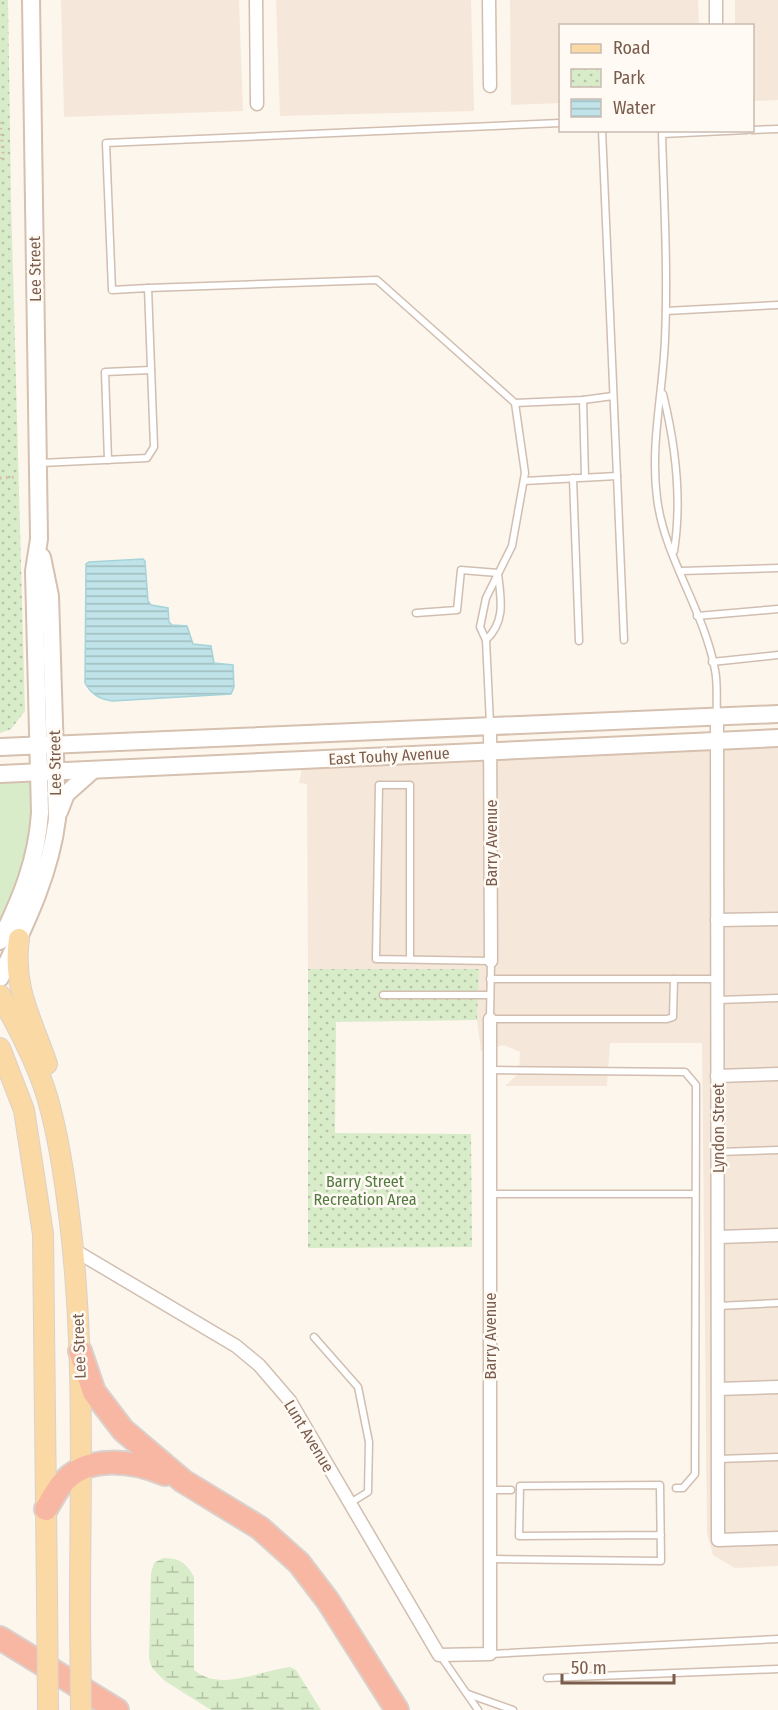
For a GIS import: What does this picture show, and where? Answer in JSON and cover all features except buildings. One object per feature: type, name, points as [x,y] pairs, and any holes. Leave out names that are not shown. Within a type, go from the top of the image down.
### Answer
[{"type":"highway","points":[[80,1351],[94,1392],[105,1409],[123,1430],[183,1481]]},
{"type":"highway","points":[[46,1509],[62,1484],[80,1471],[122,1461],[142,1464],[183,1481],[260,1528],[299,1563],[328,1601],[397,1710]]},
{"type":"highway","points":[[0,1638],[117,1710]]},
{"type":"main road","name":"Lee Street","points":[[9,940],[45,873],[57,819],[47,772],[46,746],[50,596],[39,539],[31,0]]},
{"type":"main road","name":"East Touhy Avenue","points":[[0,747],[490,724],[778,714]]},
{"type":"main road","name":"East Touhy Avenue","points":[[0,774],[778,738]]},
{"type":"main road","points":[[57,819],[66,794],[93,770]]},
{"type":"main road","name":"Lee Street","points":[[0,978],[34,858],[47,772]]},
{"type":"main road","points":[[9,940],[16,959],[18,988],[48,1067],[45,1090]]},
{"type":"main road","name":"Lee Street","points":[[0,995],[18,1026],[45,1090],[62,1162],[74,1250],[80,1351],[81,1710]]},
{"type":"main road","name":"Lee Street","points":[[0,1048],[14,1081],[28,1129],[43,1234],[48,1710]]},
{"type":"main road","points":[[0,1066],[14,1081]]},
{"type":"street","points":[[256,0],[257,104]]},
{"type":"street","points":[[489,0],[490,86]]},
{"type":"street","points":[[716,0],[716,24]]},
{"type":"street","name":"Lyndon Street","points":[[717,716],[718,1540],[778,1538]]},
{"type":"street","name":"Barry Avenue","points":[[490,724],[490,961]]},
{"type":"street","points":[[717,920],[778,919]]},
{"type":"street","name":"Barry Avenue","points":[[490,1019],[490,1654]]},
{"type":"street","points":[[717,1076],[778,1074]]},
{"type":"street","points":[[718,1237],[778,1235]]},
{"type":"street","name":"Lunt Avenue","points":[[74,1250],[211,1329],[259,1365],[290,1401],[439,1655]]},
{"type":"street","points":[[718,1389],[778,1387]]},
{"type":"street","points":[[439,1655],[490,1654]]},
{"type":"lane","points":[[490,724],[486,640],[480,627],[486,598],[512,546],[524,481],[525,473],[515,403],[377,280],[111,290],[106,143],[559,123]]},
{"type":"lane","points":[[754,130],[778,129]]},
{"type":"lane","points":[[602,132],[624,640]]},
{"type":"lane","points":[[704,132],[662,134],[666,311],[663,391],[655,436],[654,469],[663,533],[681,572],[712,662],[717,716]]},
{"type":"lane","points":[[38,463],[147,458],[154,447],[148,288]]},
{"type":"lane","points":[[666,311],[778,305]]},
{"type":"lane","points":[[108,460],[105,372],[152,370]]},
{"type":"lane","points":[[663,391],[672,430],[676,507],[673,551]]},
{"type":"lane","points":[[515,403],[583,400],[613,396]]},
{"type":"lane","points":[[583,400],[585,477]]},
{"type":"lane","points":[[524,481],[617,476]]},
{"type":"lane","points":[[573,478],[579,640]]},
{"type":"lane","points":[[681,572],[778,568]]},
{"type":"lane","points":[[416,613],[457,610],[461,570],[498,573]]},
{"type":"lane","points":[[486,640],[496,631],[502,608],[498,573]]},
{"type":"lane","points":[[697,616],[778,609]]},
{"type":"lane","points":[[712,662],[778,655]]},
{"type":"lane","points":[[411,959],[410,785],[379,785],[376,958],[411,959],[490,961],[490,1019],[666,1019],[673,1017],[675,1011],[674,979]]},
{"type":"lane","points":[[490,979],[717,979]]},
{"type":"lane","points":[[383,995],[490,995]]},
{"type":"lane","points":[[717,1000],[778,998]]},
{"type":"lane","points":[[490,1070],[685,1072],[696,1085],[695,1474],[684,1488],[676,1488]]},
{"type":"lane","points":[[718,1152],[778,1150]]},
{"type":"lane","points":[[490,1194],[694,1194]]},
{"type":"lane","points":[[718,1306],[778,1303]]},
{"type":"lane","points":[[314,1337],[358,1387],[369,1442],[368,1492],[350,1504]]},
{"type":"lane","points":[[718,1459],[778,1457]]},
{"type":"lane","points":[[490,1558],[661,1561],[661,1535],[660,1485],[520,1486],[519,1536],[661,1535]]},
{"type":"lane","points":[[490,1490],[511,1490]]},
{"type":"lane","points":[[490,1654],[778,1639]]},
{"type":"lane","points":[[439,1655],[478,1710]]},
{"type":"lane","points":[[547,1678],[778,1669]]},
{"type":"lane","points":[[467,1694],[513,1710]]},
{"type":"path","points":[[0,122],[3,153],[0,163]]},
{"type":"path","points":[[0,478],[16,477]]},
{"type":"shaded area","points":[[61,0],[239,0],[243,111],[64,117]]},
{"type":"shaded area","points":[[276,0],[471,0],[474,111],[280,116]]},
{"type":"shaded area","points":[[510,0],[698,0],[699,24],[559,24],[559,103],[511,105]]},
{"type":"shaded area","points":[[735,0],[778,0],[778,100],[754,101],[754,24],[735,24]]},
{"type":"shaded area","points":[[778,747],[778,1566],[735,1568],[713,1555],[707,1533],[702,1043],[610,1043],[607,1086],[505,1086],[519,1073],[520,1052],[504,1045],[481,1051],[477,1020],[478,969],[308,969],[307,784],[299,783],[302,768]]},
{"type":"green space","points":[[0,0],[8,0],[25,711],[11,729],[0,733]]},
{"type":"green space","points":[[31,780],[33,822],[21,879],[0,921],[0,781]]},
{"type":"green space","name":"Barry Street Recreation Area","points":[[308,969],[479,969],[477,1020],[336,1022],[335,1133],[471,1134],[472,1247],[308,1248]]},
{"type":"green space","points":[[163,1558],[182,1562],[194,1577],[194,1670],[204,1676],[228,1680],[290,1667],[296,1670],[321,1710],[211,1710],[165,1681],[152,1668],[149,1658],[151,1573],[154,1563]]},
{"type":"water","points":[[143,559],[148,601],[151,605],[168,608],[169,622],[172,625],[187,626],[193,644],[211,646],[214,663],[233,665],[234,687],[231,694],[112,701],[103,699],[87,687],[85,683],[86,564]]}]
